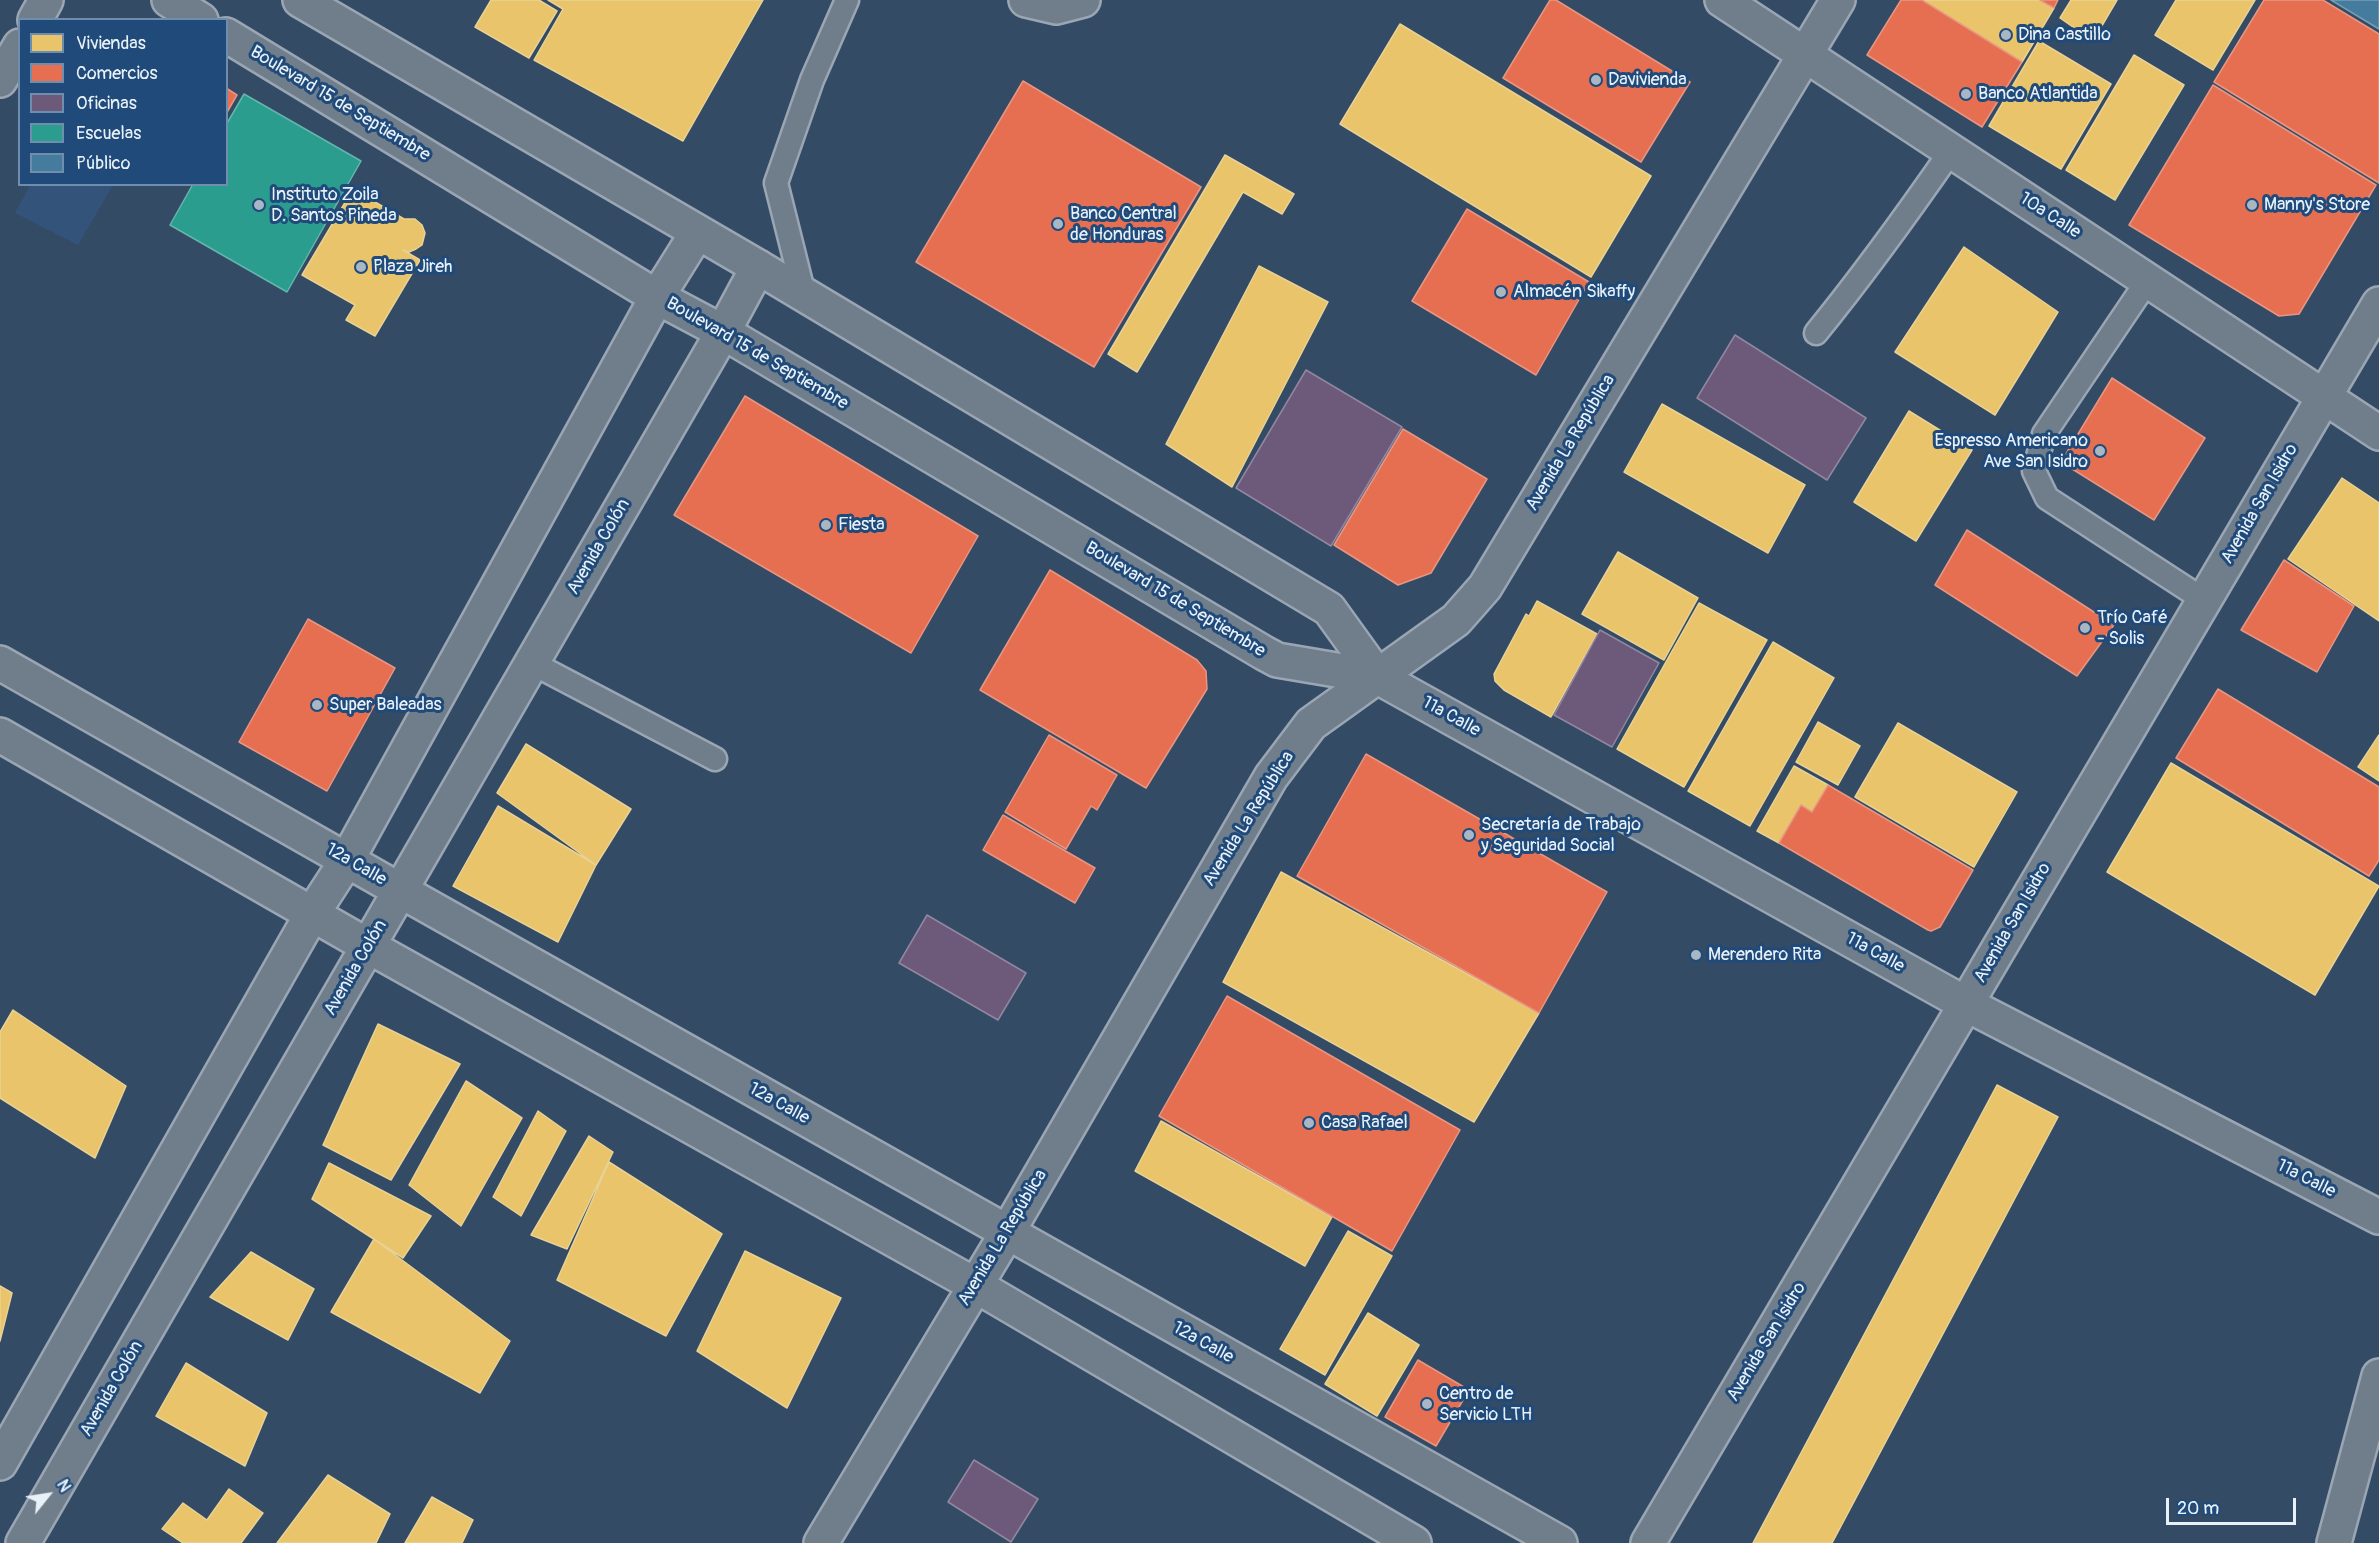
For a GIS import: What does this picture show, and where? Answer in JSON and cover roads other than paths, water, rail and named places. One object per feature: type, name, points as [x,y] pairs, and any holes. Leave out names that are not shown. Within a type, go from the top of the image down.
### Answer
[{"type":"street","points":[[36,18],[46,0]]},
{"type":"street","points":[[169,0],[198,18]]},
{"type":"street","points":[[300,0],[758,267],[1329,609],[1378,677]]},
{"type":"street","points":[[1026,0],[1056,7],[1083,0]]},
{"type":"street","name":"10a Calle","points":[[1722,0],[2379,433]]},
{"type":"street","name":"Avenida La República","points":[[821,1543],[1007,1233],[1271,777],[1311,724],[1456,620],[1485,587],[1838,0]]},
{"type":"street","name":"Boulevard 15 de Septiembre","points":[[228,36],[657,297],[723,332],[1277,660],[1378,677]]},
{"type":"street","points":[[0,81],[18,50]]},
{"type":"street","points":[[0,1463],[312,914],[347,860],[657,297],[697,233]]},
{"type":"street","name":"Avenida Colón","points":[[23,1543],[723,332],[758,267]]},
{"type":"street","name":"Avenida San Isidro","points":[[1648,1543],[2379,304]]},
{"type":"street","name":"12a Calle","points":[[0,663],[1560,1543]]},
{"type":"street","name":"11a Calle","points":[[1378,677],[1966,1004],[2379,1217]]},
{"type":"street","points":[[0,735],[368,946],[975,1285],[1414,1543]]},
{"type":"street","points":[[2334,1543],[2379,1376]]},
{"type":"lane","points":[[804,295],[776,183],[812,80],[847,0]]},
{"type":"lane","points":[[1816,333],[1895,231],[1951,151]]},
{"type":"lane","points":[[2148,280],[2044,434],[2034,471],[2047,498],[2204,600]]},
{"type":"lane","points":[[532,663],[716,759]]},
{"type":"place","name":"Dina Castillo","points":[[2006,35]]},
{"type":"place","name":"Davivienda","points":[[1596,80]]},
{"type":"place","name":"Banco Atlantida","points":[[1966,94]]},
{"type":"place","name":"Instituto Zoila D. Santos Pineda","points":[[259,205]]},
{"type":"place","name":"Manny's Store","points":[[2252,205]]},
{"type":"place","name":"Banco Central de Honduras","points":[[1058,224]]},
{"type":"place","name":"Plaza Jireh","points":[[361,267]]},
{"type":"place","name":"Almacén Sikaffy","points":[[1501,292]]},
{"type":"place","name":"Espresso Americano Ave San Isidro","points":[[2100,451]]},
{"type":"place","name":"Fiesta","points":[[826,525]]},
{"type":"place","name":"Trío Café - Solis","points":[[2085,628]]},
{"type":"place","name":"Super Baleadas","points":[[317,705]]},
{"type":"place","name":"Secretaría de Trabajo y Seguridad Social","points":[[1469,835]]},
{"type":"place","name":"Merendero Rita","points":[[1696,955]]},
{"type":"place","name":"Casa Rafael","points":[[1309,1123]]},
{"type":"place","name":"Centro de Servicio LTH","points":[[1427,1404]]}]
